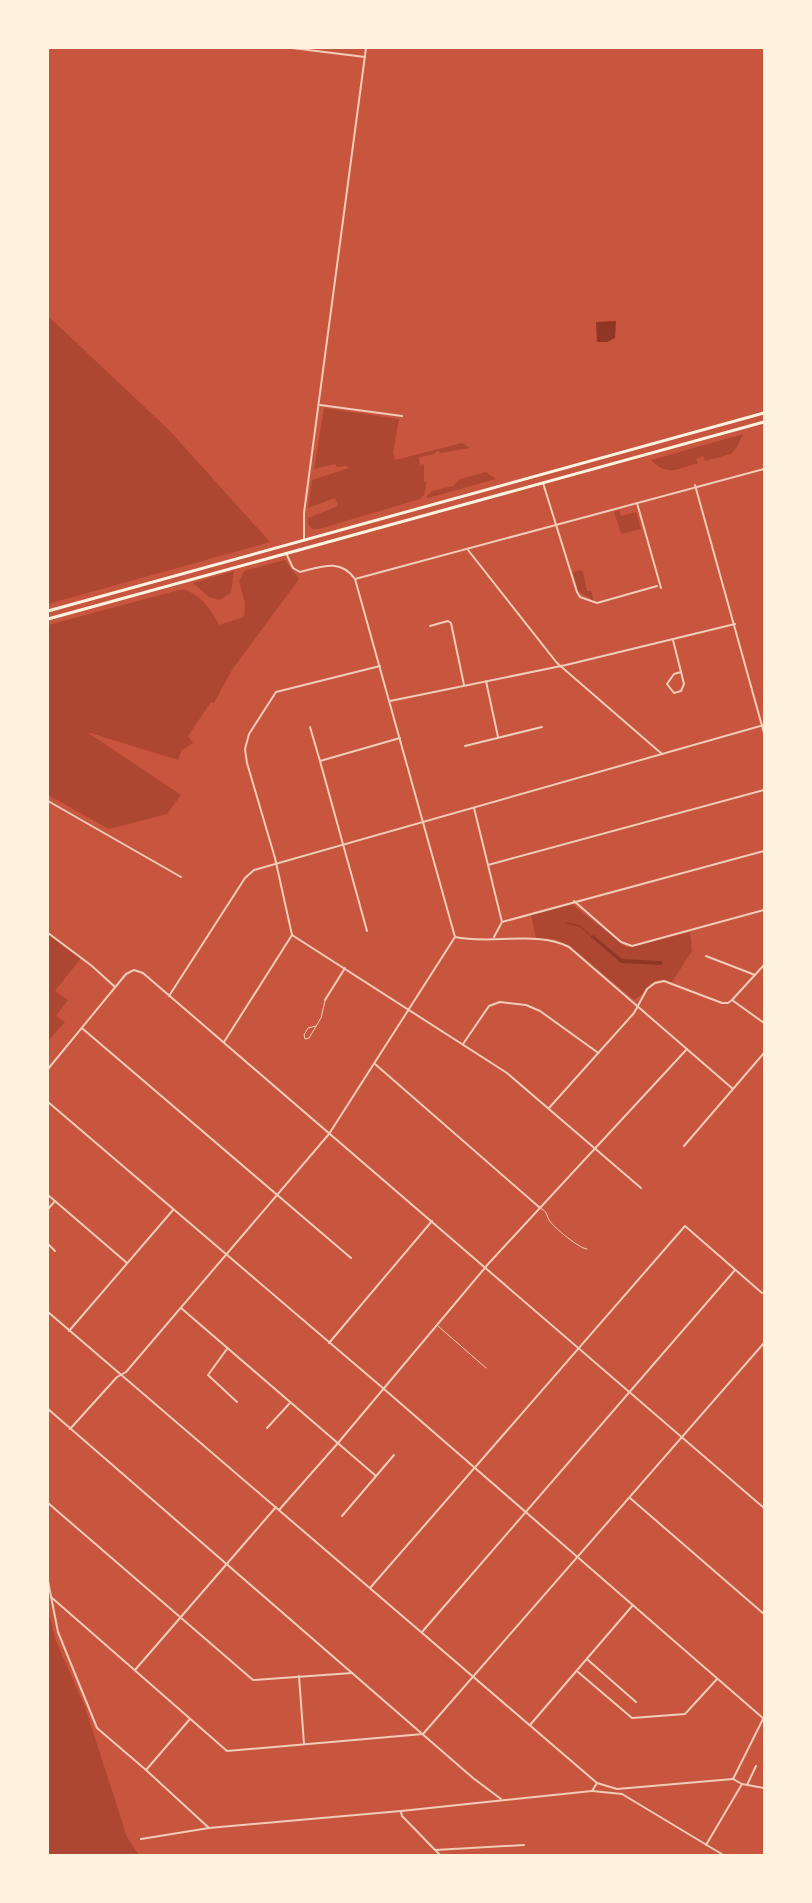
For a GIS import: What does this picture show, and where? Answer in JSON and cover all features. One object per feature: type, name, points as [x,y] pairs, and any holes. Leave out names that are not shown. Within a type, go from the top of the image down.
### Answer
[{"type":"highway","points":[[48,611],[764,413]]},
{"type":"highway","points":[[48,619],[764,422]]},
{"type":"street","points":[[292,48],[365,57]]},
{"type":"street","points":[[304,540],[304,519],[366,48]]},
{"type":"street","points":[[320,405],[402,416]]},
{"type":"street","points":[[354,579],[764,469]]},
{"type":"street","points":[[543,483],[577,592],[580,596],[597,603],[657,586]]},
{"type":"street","points":[[696,486],[764,733]]},
{"type":"street","points":[[637,503],[661,588]]},
{"type":"street","points":[[467,549],[559,665],[662,754]]},
{"type":"street","points":[[70,1429],[120,1375],[126,1372],[329,1134],[456,937],[354,579],[347,569],[337,564],[300,572],[293,568],[286,554]]},
{"type":"street","points":[[430,626],[451,623],[464,685]]},
{"type":"street","points":[[390,701],[672,640],[735,624]]},
{"type":"street","points":[[672,640],[681,672],[684,684],[681,691],[674,693],[667,684],[674,674],[681,672]]},
{"type":"street","points":[[224,1042],[292,935],[276,864],[247,763],[245,749],[248,734],[276,692],[380,666]]},
{"type":"street","points":[[486,680],[498,737]]},
{"type":"street","points":[[170,996],[245,878],[254,870],[763,725]]},
{"type":"street","points":[[310,727],[367,931]]},
{"type":"street","points":[[465,746],[542,727]]},
{"type":"street","points":[[320,761],[400,738]]},
{"type":"street","points":[[488,865],[764,790]]},
{"type":"street","points":[[48,801],[181,877]]},
{"type":"street","points":[[474,808],[502,922],[493,938]]},
{"type":"street","points":[[502,922],[764,851]]},
{"type":"street","points":[[574,901],[621,942],[632,946],[764,910]]},
{"type":"street","points":[[48,933],[116,987]]},
{"type":"street","points":[[292,935],[411,1009],[507,1073],[641,1188]]},
{"type":"street","points":[[456,937],[479,940],[493,938],[562,943],[637,1005],[733,1089]]},
{"type":"street","points":[[706,956],[755,975]]},
{"type":"street","points":[[549,1108],[634,1013],[647,989],[654,983],[664,981],[722,1003],[728,1003],[764,964]]},
{"type":"street","points":[[325,1000],[345,968]]},
{"type":"street","points":[[48,1069],[131,971],[143,973],[764,1508]]},
{"type":"street","points":[[732,1000],[764,1023]]},
{"type":"street","points":[[463,1044],[492,1003],[515,1003],[540,1011],[597,1053]]},
{"type":"street","points":[[83,1028],[351,1258]]},
{"type":"street","points":[[279,1510],[486,1268],[594,1148],[687,1049]]},
{"type":"street","points":[[684,1146],[764,1053]]},
{"type":"street","points":[[375,1064],[540,1207]]},
{"type":"street","points":[[48,1102],[384,1389],[764,1718],[733,1780]]},
{"type":"street","points":[[48,1195],[127,1263]]},
{"type":"street","points":[[48,1210],[55,1201]]},
{"type":"street","points":[[69,1331],[174,1210]]},
{"type":"street","points":[[328,1342],[432,1221]]},
{"type":"street","points":[[370,1588],[685,1226],[762,1293]]},
{"type":"street","points":[[48,1244],[55,1251]]},
{"type":"street","points":[[422,1632],[735,1270]]},
{"type":"street","points":[[181,1308],[376,1476]]},
{"type":"street","points":[[48,1312],[597,1783],[617,1789],[733,1780],[742,1784],[764,1788]]},
{"type":"street","points":[[51,1597],[227,1751],[423,1734],[764,1343]]},
{"type":"street","points":[[228,1349],[208,1375],[237,1402]]},
{"type":"street","points":[[268,1428],[289,1403]]},
{"type":"street","points":[[48,1409],[159,1503],[227,1565],[423,1734],[501,1799]]},
{"type":"street","points":[[342,1516],[394,1455]]},
{"type":"street","points":[[630,1498],[764,1614]]},
{"type":"street","points":[[48,1503],[253,1680],[353,1673]]},
{"type":"street","points":[[135,1670],[276,1507]]},
{"type":"street","points":[[48,1581],[58,1632],[96,1728],[146,1770],[209,1828]]},
{"type":"street","points":[[530,1725],[578,1672],[633,1605]]},
{"type":"street","points":[[588,1660],[636,1702]]},
{"type":"street","points":[[578,1672],[632,1718],[685,1714],[718,1679]]},
{"type":"street","points":[[299,1676],[304,1744]]},
{"type":"street","points":[[146,1770],[191,1718]]},
{"type":"street","points":[[747,1785],[756,1766]]},
{"type":"street","points":[[592,1791],[597,1783]]},
{"type":"street","points":[[706,1845],[742,1784]]},
{"type":"street","points":[[141,1839],[209,1828],[401,1811],[501,1799],[592,1791],[622,1794],[725,1856]]},
{"type":"street","points":[[401,1811],[402,1816],[441,1856]]},
{"type":"street","points":[[435,1850],[524,1845]]},
{"type":"lane","points":[[316,1026],[308,1028],[304,1035],[306,1039],[309,1038],[321,1018],[325,1000]]},
{"type":"lane","points":[[540,1207],[548,1214],[550,1222],[578,1246],[587,1249]]},
{"type":"lane","points":[[437,1325],[486,1368]]},
{"type":"shaded area","points":[[48,316],[169,430],[270,542],[48,604]]},
{"type":"shaded area","points":[[616,321],[615,338],[607,342],[597,342],[596,322]]},
{"type":"shaded area","points":[[324,408],[399,419],[393,453],[395,460],[462,443],[470,448],[440,453],[439,451],[435,452],[435,454],[419,457],[420,465],[424,464],[424,482],[427,482],[424,495],[420,499],[319,529],[312,529],[308,524],[308,518],[338,506],[335,498],[308,508],[312,480],[349,468],[347,466],[337,467],[335,464],[314,469]]},
{"type":"shaded area","points":[[743,434],[737,447],[731,454],[705,461],[703,456],[696,459],[698,463],[679,469],[668,470],[651,460]]},
{"type":"shaded area","points":[[486,472],[496,479],[426,497],[432,491],[453,486],[460,479]]},
{"type":"shaded area","points":[[619,510],[621,516],[636,512],[641,529],[621,534],[614,512]]},
{"type":"shaded area","points":[[285,560],[299,579],[232,670],[214,703],[211,702],[188,736],[193,743],[182,750],[178,760],[87,732],[181,795],[167,814],[109,829],[48,795],[48,625],[183,589],[205,603],[219,625],[244,617],[245,603],[239,581],[244,571]]},
{"type":"shaded area","points":[[580,570],[583,572],[587,591],[591,591],[594,601],[578,591],[573,572]]},
{"type":"shaded area","points":[[234,571],[231,593],[219,600],[209,597],[193,583]]},
{"type":"shaded area","points":[[572,904],[626,947],[690,932],[692,951],[672,982],[657,980],[634,1000],[570,946],[554,939],[536,939],[531,915]]},
{"type":"shaded area","points":[[48,933],[81,958],[55,991],[68,1000],[56,1016],[65,1022],[48,1041]]},
{"type":"shaded area","points":[[593,935],[622,959],[661,961],[663,963],[661,965],[621,963],[591,937]]},
{"type":"shaded area","points":[[48,1610],[56,1641],[85,1707],[127,1837],[139,1855],[48,1855]]},
{"type":"waterway","points":[[567,923],[580,926],[592,937]]}]
